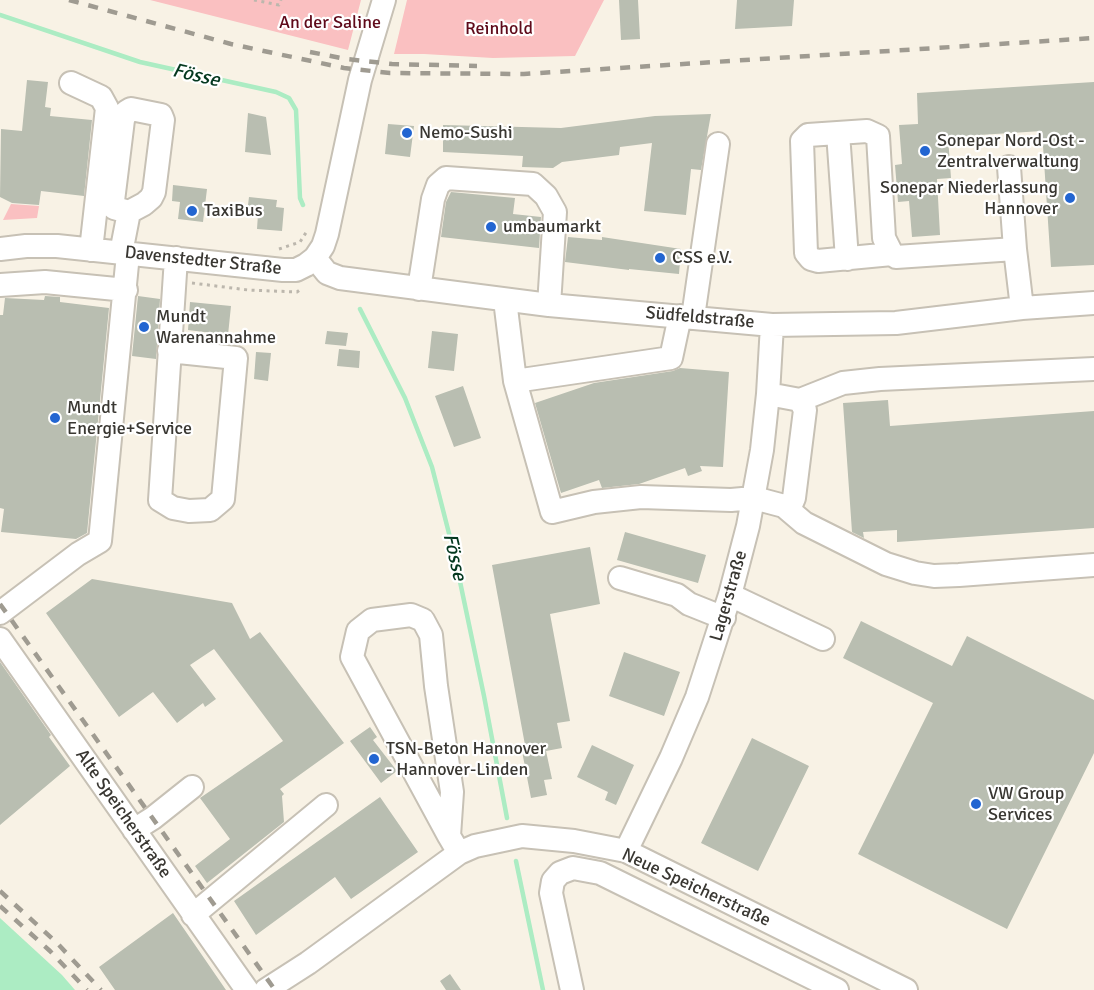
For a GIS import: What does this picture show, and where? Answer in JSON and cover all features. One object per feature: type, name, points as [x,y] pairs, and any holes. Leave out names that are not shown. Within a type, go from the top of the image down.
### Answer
[{"type":"street","points":[[307,250],[323,246],[327,234],[360,80],[384,0]]},
{"type":"street","points":[[71,83],[101,97],[107,108],[91,250]]},
{"type":"street","points":[[892,254],[818,261],[811,259],[806,252],[802,141],[808,135],[867,131],[878,136],[884,237],[892,254],[896,257],[1015,249]]},
{"type":"street","points":[[838,133],[847,258]]},
{"type":"street","points":[[515,381],[671,358],[686,317],[718,144]]},
{"type":"street","points":[[1009,167],[1022,308]]},
{"type":"street","points":[[419,289],[433,199],[438,185],[446,178],[533,184],[546,196],[555,213],[549,305]]},
{"type":"street","points":[[0,613],[78,554],[100,541],[126,290],[125,253],[129,212]]},
{"type":"street","name":"Davenstedter Straße","points":[[0,249],[26,246],[91,250],[283,270],[296,270],[307,250]]},
{"type":"street","name":"Südfeldstraße","points":[[307,250],[327,273],[340,278],[549,305],[772,325],[896,323],[1022,308],[1094,303]]},
{"type":"street","points":[[170,351],[236,358],[223,499],[210,510],[189,511],[173,508],[160,500],[176,258]]},
{"type":"street","points":[[0,285],[45,282],[126,290]]},
{"type":"street","points":[[505,300],[515,381],[552,512],[594,502],[640,498],[731,500],[754,498],[784,506],[791,505],[805,422],[805,410],[800,400]]},
{"type":"street","name":"Lagerstraße","points":[[626,851],[697,697],[724,618],[754,498],[762,450],[772,325]]},
{"type":"street","points":[[768,394],[800,400],[843,383],[880,379],[1094,369]]},
{"type":"street","points":[[784,506],[804,523],[886,564],[915,573],[934,576],[959,575],[1094,565]]},
{"type":"street","points":[[620,578],[677,595],[689,604],[724,618]]},
{"type":"street","points":[[730,595],[823,639]]},
{"type":"street","points":[[411,615],[423,620],[431,635],[436,686],[452,792],[454,845],[352,657],[358,631],[372,621],[411,615]]},
{"type":"street","name":"Alte Speicherstraße","points":[[0,639],[246,990]]},
{"type":"street","points":[[134,830],[192,787]]},
{"type":"street","points":[[193,915],[326,805]]},
{"type":"street","name":"Neue Speicherstraße","points":[[266,990],[308,963],[454,845],[475,846],[522,836],[574,841],[626,851],[906,990]]},
{"type":"street","points":[[572,990],[551,893],[553,881],[560,873],[573,868],[600,873],[837,990]]},
{"type":"path","points":[[254,0],[279,5],[280,0]]},
{"type":"path","points":[[307,250],[309,227]]},
{"type":"path","points":[[175,281],[248,290],[297,292]]},
{"type":"green space","name":"An der Saline","points":[[150,0],[361,0],[348,50]]},
{"type":"green space","name":"Reinhold","points":[[407,0],[604,0],[575,56],[493,58],[394,54]]},
{"type":"green space","points":[[11,204],[39,206],[37,218],[3,220]]},
{"type":"shaded area","points":[[0,918],[62,975],[75,990],[0,990]]},
{"type":"building","points":[[619,0],[638,0],[640,39],[621,40]]},
{"type":"building","points":[[737,0],[794,0],[792,26],[735,29]]},
{"type":"building","points":[[27,80],[48,82],[45,107],[51,108],[50,116],[92,120],[84,196],[41,191],[39,205],[12,203],[0,197],[1,129],[22,131]]},
{"type":"building","points":[[1094,82],[1094,265],[1051,267],[1042,131],[948,137],[951,178],[937,179],[940,235],[912,237],[909,201],[898,202],[895,165],[902,164],[899,125],[918,124],[917,93]]},
{"type":"building","points":[[248,113],[266,117],[271,155],[245,152]]},
{"type":"building","points":[[711,114],[701,170],[691,169],[686,215],[644,211],[652,143],[620,147],[619,155],[562,162],[553,168],[522,167],[523,156],[443,152],[443,125],[561,128],[655,116]]},
{"type":"building","points":[[388,124],[414,126],[410,157],[385,154]]},
{"type":"building","name":"TaxiBus","points":[[173,185],[207,189],[203,222],[178,219],[180,202],[172,201]]},
{"type":"building","name":"umbaumarkt","points":[[451,192],[515,198],[513,214],[541,217],[539,248],[441,237],[446,202]]},
{"type":"building","points":[[249,197],[277,200],[276,207],[284,208],[282,231],[257,229],[258,214],[247,213]]},
{"type":"building","points":[[568,237],[602,240],[602,237],[681,249],[679,274],[565,262]]},
{"type":"building","name":"Mundt Energie+Service","points":[[45,296],[60,297],[60,302],[109,308],[87,533],[76,539],[1,532],[4,509],[0,508],[0,315],[3,315],[5,298],[44,300]]},
{"type":"building","name":"Mundt Warenannahme","points":[[138,296],[160,299],[156,359],[132,356]]},
{"type":"building","points":[[190,302],[231,306],[228,335],[188,330]]},
{"type":"building","points":[[327,331],[348,333],[346,346],[325,344]]},
{"type":"building","points":[[432,331],[458,334],[454,371],[428,368]]},
{"type":"building","points":[[339,349],[360,351],[359,368],[337,366]]},
{"type":"building","points":[[256,352],[271,353],[268,381],[254,379]]},
{"type":"building","points":[[680,368],[729,372],[723,467],[700,466],[702,471],[688,476],[685,468],[639,484],[602,488],[599,480],[561,493],[535,403],[594,383]]},
{"type":"building","points":[[463,386],[481,438],[454,447],[435,396]]},
{"type":"building","points":[[888,400],[890,426],[1094,411],[1094,528],[897,542],[897,530],[863,532],[864,538],[852,532],[843,403]]},
{"type":"building","points":[[625,532],[706,555],[698,583],[617,560]]},
{"type":"building","points":[[590,547],[600,604],[550,614],[570,721],[557,723],[562,748],[546,751],[552,779],[544,780],[547,795],[531,798],[521,746],[525,745],[492,565]]},
{"type":"building","points":[[92,579],[232,603],[250,639],[260,632],[344,743],[280,789],[284,794],[282,796],[284,822],[207,883],[195,866],[230,839],[200,798],[283,741],[214,649],[190,665],[216,699],[205,707],[203,703],[177,723],[153,692],[119,717],[46,613]]},
{"type":"building","name":"VW Group Services","points":[[861,621],[952,666],[967,636],[1094,700],[1094,753],[1007,929],[858,854],[933,703],[843,658]]},
{"type":"building","points":[[624,652],[680,672],[664,716],[609,696]]},
{"type":"building","points":[[0,662],[70,766],[0,825]]},
{"type":"building","points":[[370,727],[377,737],[373,740],[397,771],[381,783],[350,741]]},
{"type":"building","points":[[752,738],[809,766],[758,871],[701,843]]},
{"type":"building","points":[[592,745],[634,765],[616,805],[605,800],[608,792],[577,777]]},
{"type":"building","points":[[380,797],[418,852],[351,899],[335,877],[256,935],[234,901]]},
{"type":"building","points":[[173,913],[226,990],[115,990],[99,967]]},
{"type":"building","points":[[450,974],[461,990],[446,990],[440,981]]},
{"type":"waterway","name":"Fösse","points":[[0,15],[140,62],[276,92],[289,98],[296,110],[300,198],[303,205]]},
{"type":"waterway","name":"Fösse","points":[[360,309],[405,398],[432,467],[454,553],[507,818]]},
{"type":"waterway","name":"Fösse","points":[[516,861],[543,990]]},
{"type":"railway","points":[[69,0],[231,44],[344,68],[390,73],[524,74],[1094,38]]},
{"type":"railway","points":[[310,52],[392,64],[477,66]]},
{"type":"railway","points":[[0,604],[275,990]]},
{"type":"railway","points":[[0,891],[57,943],[101,990]]},
{"type":"railway","points":[[0,906],[50,951],[87,990]]},
{"type":"place","name":"Nemo-Sushi","points":[[407,133]]},
{"type":"place","name":"Sonepar Nord-Ost - Zentralverwaltung","points":[[925,151]]},
{"type":"place","name":"Sonepar Niederlassung Hannover","points":[[1070,198]]},
{"type":"place","name":"TaxiBus","points":[[192,211]]},
{"type":"place","name":"umbaumarkt","points":[[491,227]]},
{"type":"place","name":"CSS e.V.","points":[[660,258]]},
{"type":"place","name":"Mundt Warenannahme","points":[[144,327]]},
{"type":"place","name":"Mundt Energie+Service","points":[[55,418]]},
{"type":"place","name":"TSN-Beton Hannover - Hannover-Linden","points":[[374,759]]},
{"type":"place","name":"VW Group Services","points":[[976,804]]}]
